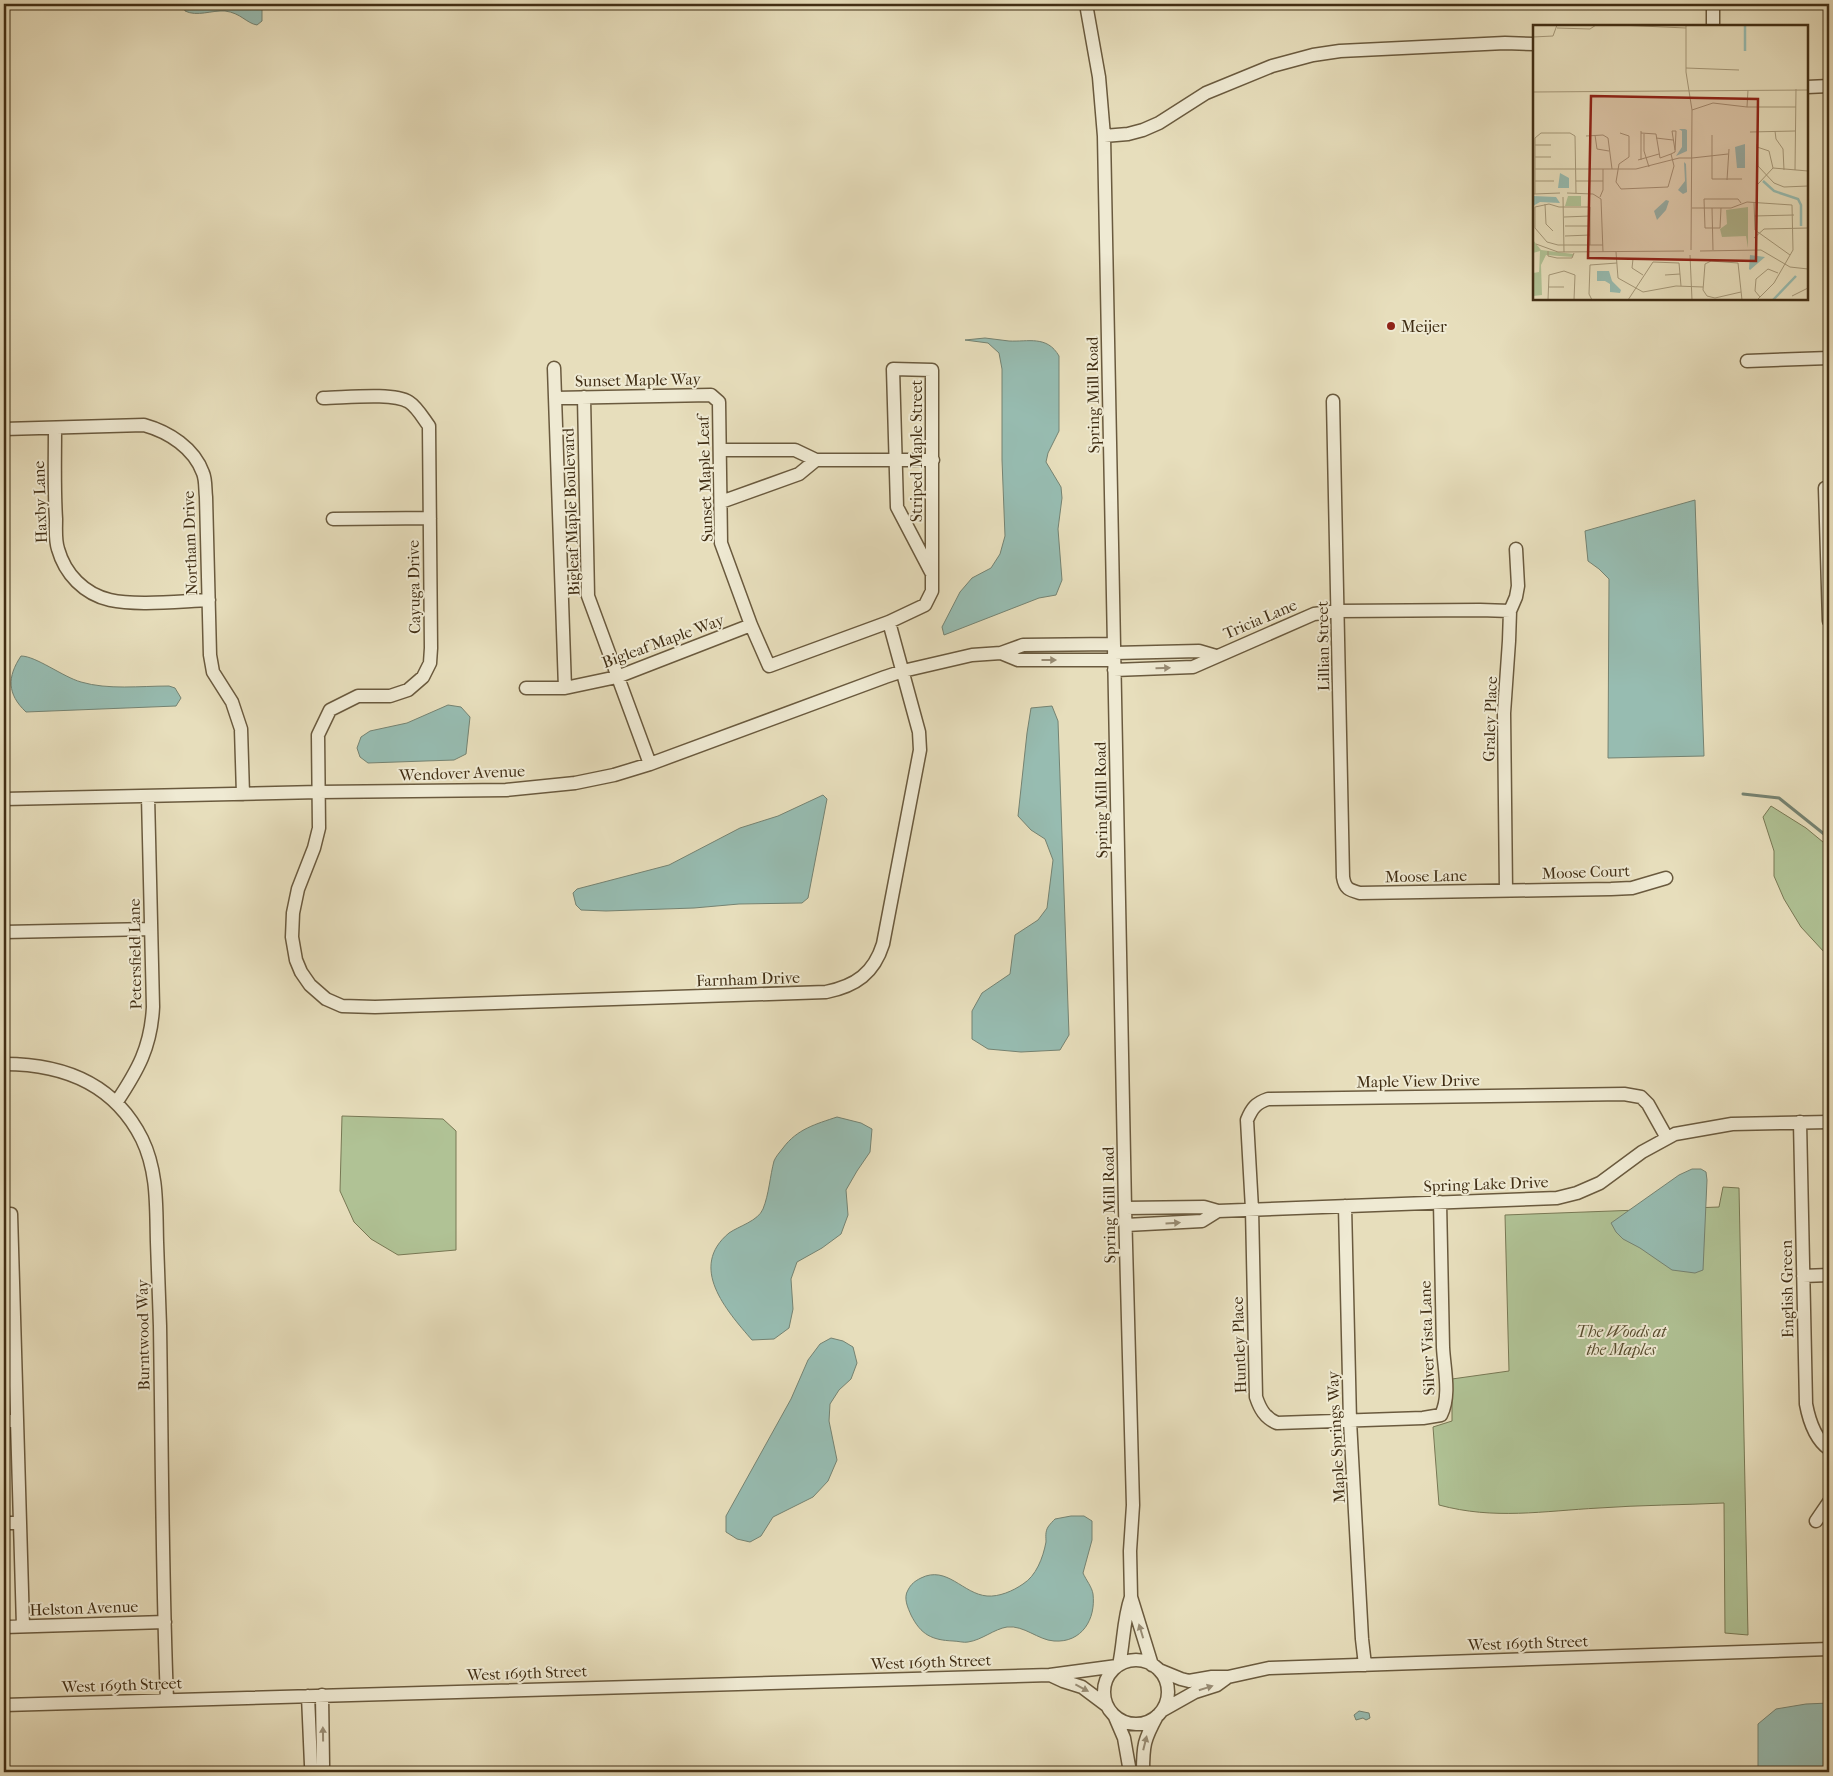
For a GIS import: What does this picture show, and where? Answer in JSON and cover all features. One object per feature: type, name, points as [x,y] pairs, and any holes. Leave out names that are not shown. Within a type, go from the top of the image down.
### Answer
[{"type":"street","name":"Spring Mill Road","points":[[1086,4],[1099,77],[1104,136],[1125,1208],[1133,1505],[1130,1551],[1131,1597],[1156,1667]]},
{"type":"street","points":[[1713,4],[1713,25]]},
{"type":"street","points":[[1104,136],[1128,134],[1143,130],[1159,123],[1206,93],[1272,66],[1313,55],[1350,50],[1505,43],[1533,44]]},
{"type":"street","points":[[1808,87],[1829,86]]},
{"type":"street","points":[[1747,361],[1829,358]]},
{"type":"street","name":"Bigleaf Maple Boulevard","points":[[554,368],[566,688]]},
{"type":"street","name":"Striped Maple Street","points":[[889,622],[925,605],[932,591],[932,370],[893,369],[897,507],[931,572]]},
{"type":"street","name":"Sunset Maple Way","points":[[555,398],[711,395],[719,402]]},
{"type":"street","name":"Cayuga Drive","points":[[317,992],[301,972],[296,960],[292,937],[293,913],[298,889],[319,828],[318,735],[330,710],[358,696],[390,696],[408,690],[424,677],[430,663],[431,648],[429,426],[418,410],[408,401],[388,397],[323,398]]},
{"type":"street","name":"Bigleaf Maple Boulevard","points":[[584,397],[588,596],[616,678],[650,764]]},
{"type":"street","name":"Lillian Street","points":[[1333,401],[1343,876],[1347,889]]},
{"type":"street","name":"Sunset Maple Leaf","points":[[719,402],[721,543],[751,626],[769,666],[889,622]]},
{"type":"street","name":"Northam Drive","points":[[4,429],[144,425],[161,430],[172,436],[196,459],[204,474],[206,497],[210,655],[213,672],[232,702],[241,729],[243,794]]},
{"type":"street","name":"Haxby Lane","points":[[55,428],[54,490],[57,548],[64,565],[75,581],[88,592],[109,600],[128,602],[209,600]]},
{"type":"street","points":[[720,450],[795,450],[816,460],[933,460]]},
{"type":"street","points":[[721,502],[799,474],[816,460]]},
{"type":"street","points":[[1825,488],[1828,521],[1829,620]]},
{"type":"street","points":[[333,519],[430,518]]},
{"type":"street","name":"Graley Place","points":[[1506,890],[1504,713],[1510,641],[1510,611],[1518,586],[1516,549]]},
{"type":"street","name":"Tricia Lane","points":[[1114,657],[1199,651],[1216,656],[1314,614],[1338,611],[1510,611]]},
{"type":"street","points":[[889,622],[903,671]]},
{"type":"street","name":"Bigleaf Maple Way","points":[[526,688],[566,688],[616,678],[751,626]]},
{"type":"street","name":"Wendover Avenue","points":[[4,799],[506,790],[575,783],[614,775],[650,764],[903,671],[972,655],[1001,653],[1018,660],[1114,657]]},
{"type":"street","name":"Farnham Drive","points":[[317,992],[326,999],[342,1006],[375,1007],[826,992],[840,989],[862,978],[872,968],[881,951],[920,750],[919,732],[903,671]]},
{"type":"street","name":"Petersfield Lane","points":[[116,1103],[143,1059],[150,1037],[152,1007],[148,796]]},
{"type":"street","name":"Moose Court","points":[[1506,890],[1632,888],[1666,878]]},
{"type":"street","name":"Moose Lane","points":[[1347,889],[1360,893],[1506,890]]},
{"type":"street","points":[[4,932],[151,929]]},
{"type":"street","name":"Burntwood Way","points":[[4,1064],[38,1066],[60,1070],[84,1080],[116,1103],[141,1137],[147,1150],[155,1181],[167,1700]]},
{"type":"street","name":"Maple View Drive","points":[[1252,1210],[1248,1120],[1252,1108],[1268,1099],[1624,1094],[1641,1097],[1648,1104],[1667,1138]]},
{"type":"street","name":"English Green","points":[[1800,1122],[1806,1404],[1809,1419],[1816,1434],[1829,1449]]},
{"type":"street","name":"Spring Lake Drive","points":[[1125,1208],[1204,1207],[1218,1211],[1557,1198],[1577,1193],[1600,1183],[1642,1152],[1675,1134],[1732,1124],[1829,1122]]},
{"type":"street","name":"Silver Vista Lane","points":[[1352,1421],[1438,1417],[1445,1408],[1440,1202]]},
{"type":"street","name":"Maple Springs Way","points":[[1345,1206],[1352,1421],[1362,1638],[1365,1665]]},
{"type":"street","name":"Huntley Place","points":[[1252,1210],[1256,1397],[1260,1408],[1264,1415],[1277,1423],[1352,1421]]},
{"type":"street","points":[[1126,1225],[1202,1221],[1218,1211]]},
{"type":"street","points":[[7,1214],[9,1317],[17,1420],[23,1626]]},
{"type":"street","points":[[1803,1276],[1829,1275]]},
{"type":"street","points":[[4,1421],[17,1420]]},
{"type":"street","points":[[1816,1522],[1829,1502]]},
{"type":"street","points":[[4,1523],[20,1523]]},
{"type":"street","name":"Spring Mill Road","points":[[1118,1665],[1124,1646],[1126,1613],[1131,1597]]},
{"type":"street","name":"Helston Avenue","points":[[4,1627],[165,1622]]},
{"type":"street","name":"West 169th Street","points":[[1156,1667],[1188,1681],[1212,1677],[1228,1677],[1269,1668],[1829,1649]]},
{"type":"street","points":[[1130,1772],[1124,1738],[1115,1717],[1106,1705],[1103,1694],[1109,1674],[1118,1665],[1126,1661],[1137,1660],[1156,1667],[1168,1685],[1168,1696],[1146,1736],[1143,1747],[1143,1772]]},
{"type":"street","name":"West 169th Street","points":[[4,1705],[1050,1675],[1118,1665]]},
{"type":"street","name":"West 169th Street","points":[[1050,1675],[1082,1687],[1106,1705]]},
{"type":"street","name":"West 169th Street","points":[[1160,1713],[1195,1692],[1217,1685],[1228,1677]]},
{"type":"street","points":[[319,1772],[323,1765],[322,1695]]},
{"type":"street","points":[[308,1696],[310,1765],[315,1772]]},
{"type":"street","points":[[1115,1717],[1130,1724],[1141,1724],[1151,1721],[1160,1713]]},
{"type":"green space","points":[[1771,806],[1806,828],[1829,847],[1829,955],[1801,927],[1784,899],[1774,876],[1774,851],[1763,817]]},
{"type":"green space","points":[[342,1116],[443,1119],[456,1131],[456,1250],[398,1255],[371,1239],[354,1222],[340,1191]]},
{"type":"green space","name":"The Woods at the Maples","points":[[1723,1187],[1739,1188],[1748,1635],[1725,1633],[1724,1503],[1519,1513],[1459,1510],[1439,1505],[1433,1427],[1452,1421],[1452,1379],[1509,1371],[1505,1215],[1719,1207]]},
{"type":"water","points":[[184,4],[262,4],[262,21],[257,25],[225,11],[190,13],[185,11]]},
{"type":"water","points":[[985,338],[1043,342],[1054,349],[1059,356],[1059,431],[1048,453],[1046,462],[1061,487],[1062,498],[1058,529],[1062,580],[1056,595],[1039,598],[944,635],[942,627],[960,592],[972,578],[991,568],[1000,554],[1005,536],[1002,460],[1002,369],[999,353],[988,343],[965,340]]},
{"type":"water","points":[[1695,500],[1704,756],[1608,758],[1609,579],[1588,561],[1585,531]]},
{"type":"water","points":[[21,656],[34,659],[81,682],[113,687],[169,686],[175,688],[181,698],[176,706],[26,712],[15,699],[11,685],[13,671]]},
{"type":"water","points":[[448,705],[461,707],[470,717],[466,754],[454,760],[368,763],[360,757],[357,748],[361,737],[370,731],[407,723]]},
{"type":"water","points":[[1052,706],[1058,721],[1069,1035],[1060,1050],[1021,1052],[988,1049],[972,1039],[972,1011],[982,993],[1010,974],[1015,935],[1038,920],[1047,908],[1053,860],[1045,839],[1031,830],[1018,816],[1031,708]]},
{"type":"water","points":[[823,795],[827,799],[808,898],[802,903],[739,904],[694,908],[606,911],[581,910],[576,905],[573,893],[577,889],[669,865],[740,828],[778,816]]},
{"type":"water","points":[[837,1117],[861,1123],[872,1129],[870,1152],[846,1190],[848,1215],[841,1234],[822,1248],[797,1262],[791,1279],[793,1309],[789,1328],[774,1339],[752,1340],[722,1302],[715,1288],[711,1274],[712,1260],[717,1246],[729,1233],[753,1220],[761,1213],[767,1197],[774,1161],[788,1142],[807,1128]]},
{"type":"water","points":[[1692,1169],[1701,1169],[1706,1172],[1707,1180],[1703,1270],[1695,1273],[1672,1270],[1623,1239],[1611,1223],[1679,1175]]},
{"type":"water","points":[[831,1338],[843,1341],[853,1347],[857,1363],[851,1379],[839,1390],[830,1404],[829,1421],[837,1460],[828,1481],[813,1497],[773,1517],[761,1536],[750,1542],[737,1539],[726,1532],[726,1516],[791,1399],[808,1360],[820,1344]]},
{"type":"water","points":[[1084,1516],[1092,1521],[1092,1540],[1083,1573],[1093,1594],[1092,1612],[1085,1628],[1079,1634],[1064,1641],[1054,1641],[1019,1628],[1007,1627],[973,1641],[965,1642],[933,1638],[923,1632],[915,1622],[907,1606],[906,1596],[909,1588],[917,1580],[930,1575],[939,1575],[955,1581],[970,1591],[987,1596],[1010,1591],[1028,1581],[1038,1566],[1043,1554],[1048,1527],[1055,1519]]},
{"type":"water","points":[[1829,1703],[1829,1772],[1758,1772],[1758,1724],[1776,1709],[1806,1704]]},
{"type":"water","points":[[1359,1711],[1369,1713],[1370,1718],[1356,1720],[1354,1715]]},
{"type":"waterway","points":[[1743,794],[1779,798],[1829,838]]},
{"type":"place","name":"Meijer","points":[[1391,326]]}]
